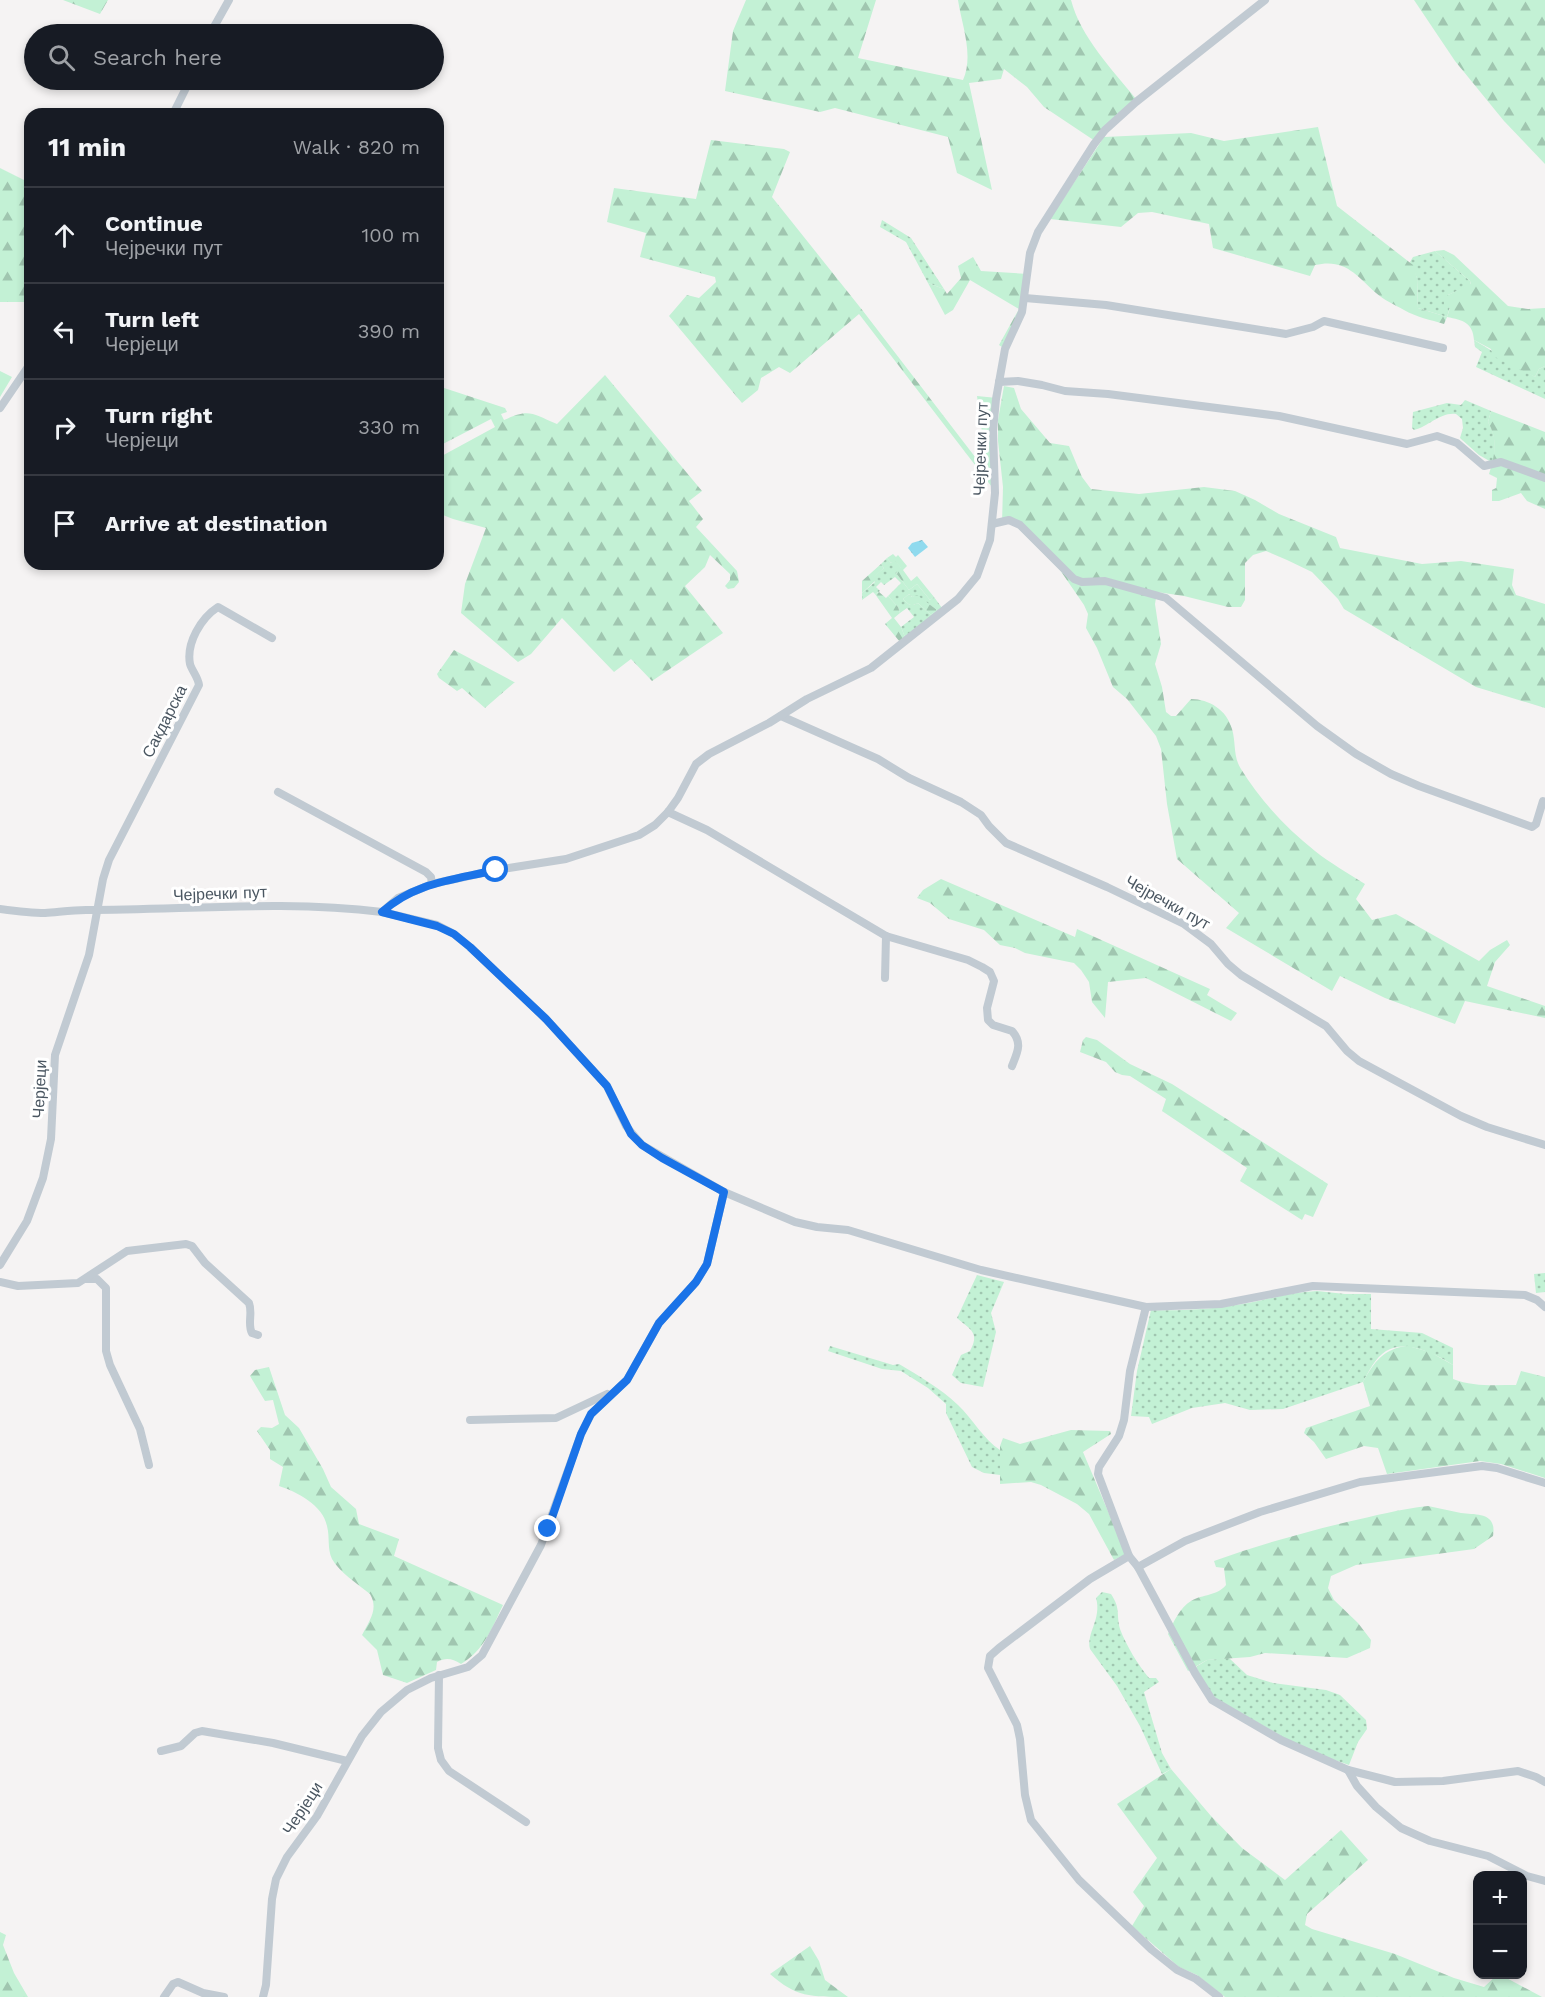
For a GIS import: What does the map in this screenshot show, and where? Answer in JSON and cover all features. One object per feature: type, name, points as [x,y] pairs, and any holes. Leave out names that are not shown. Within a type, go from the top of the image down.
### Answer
[{"type":"street","points":[[216,24],[229,0]]},
{"type":"street","name":"Чејречки пут","points":[[0,909],[44,913],[68,910],[281,906],[382,912],[398,898],[432,884],[590,852],[639,835],[655,825],[678,798],[696,764],[709,754],[781,716],[807,699],[851,680],[871,668],[958,599],[972,583],[981,568],[990,540],[995,493],[993,417],[1005,349],[1022,312],[1032,246],[1043,223],[1094,144],[1119,116],[1265,0]]},
{"type":"street","points":[[176,108],[185,90]]},
{"type":"street","points":[[1025,298],[1106,305],[1286,334],[1313,327],[1324,321],[1443,348]]},
{"type":"street","points":[[0,408],[24,373]]},
{"type":"street","points":[[999,382],[1018,381],[1065,392],[1108,394],[1279,416],[1407,444],[1437,436],[1457,443],[1484,466],[1501,462],[1545,478]]},
{"type":"street","points":[[992,524],[1009,520],[1020,525],[1070,576],[1078,581],[1105,581],[1166,598],[1317,726],[1356,754],[1391,774],[1532,826],[1536,824],[1543,801]]},
{"type":"street","name":"Сакдарска","points":[[99,910],[102,879],[109,860],[199,685],[190,661],[192,642],[202,622],[218,607],[272,638]]},
{"type":"street","name":"Чејречки пут","points":[[781,716],[878,759],[909,778],[962,802],[981,815],[1006,843],[1134,899],[1184,924],[1211,944],[1241,975],[1326,1026],[1347,1051],[1359,1061],[1461,1116],[1545,1145]]},
{"type":"street","points":[[278,792],[426,872],[432,884]]},
{"type":"street","points":[[668,812],[707,830],[886,936],[968,960],[990,972],[994,981],[987,1008],[988,1020],[993,1025],[1012,1031],[1019,1042],[1012,1066]]},
{"type":"street","name":"Черјеци","points":[[0,1265],[27,1221],[38,1197],[51,1139],[56,1055],[89,955],[99,910]]},
{"type":"street","points":[[382,912],[437,926],[454,934],[546,1019],[607,1086],[631,1134],[642,1145],[724,1192],[765,1211],[807,1225],[848,1230],[981,1270],[1146,1307],[1221,1304],[1313,1286],[1526,1295],[1545,1307]]},
{"type":"street","points":[[885,978],[886,936]]},
{"type":"street","name":"Черјеци","points":[[263,1997],[266,1985],[272,1899],[276,1879],[286,1857],[317,1816],[369,1726],[388,1705],[413,1687],[439,1675],[468,1667],[482,1655],[541,1545],[586,1422],[633,1372],[659,1323],[696,1282],[707,1264],[724,1192]]},
{"type":"street","points":[[86,1279],[127,1251],[186,1244],[192,1246],[206,1263],[249,1303],[250,1330],[252,1334],[258,1335]]},
{"type":"street","points":[[0,1282],[18,1286],[66,1285],[86,1279],[97,1279],[106,1288],[106,1351],[110,1365],[140,1429],[149,1465]]},
{"type":"street","points":[[1146,1307],[1130,1371],[1124,1420],[1119,1436],[1099,1467],[1100,1481],[1129,1556],[1138,1566],[1195,1673],[1212,1700],[1281,1740],[1348,1770],[1395,1782],[1443,1781],[1518,1771],[1545,1782]]},
{"type":"street","name":"Черјеци","points":[[470,1420],[556,1418],[618,1389]]},
{"type":"street","points":[[1138,1566],[1185,1541],[1260,1512],[1360,1482],[1482,1466],[1497,1468],[1545,1483]]},
{"type":"street","points":[[1129,1556],[1090,1579],[999,1648],[990,1656],[988,1668],[1017,1725],[1025,1795],[1031,1820],[1079,1880],[1152,1950],[1177,1970],[1196,1979],[1219,1997]]},
{"type":"street","points":[[439,1675],[438,1748],[441,1760],[449,1771],[526,1822]]},
{"type":"street","points":[[161,1751],[181,1746],[195,1733],[202,1731],[240,1736],[347,1761]]},
{"type":"street","points":[[1348,1770],[1364,1793],[1401,1828],[1430,1841],[1488,1856],[1527,1876],[1545,1881]]},
{"type":"street","points":[[164,1997],[173,1984],[178,1982],[202,1993],[224,1997]]},
{"type":"green space","points":[[63,0],[108,0],[100,14]]},
{"type":"green space","points":[[746,0],[876,0],[858,58],[963,80],[967,51],[958,0],[1071,0],[1090,40],[1136,99],[1095,141],[1044,107],[1027,87],[1004,69],[1001,79],[969,83],[992,190],[957,173],[948,137],[835,108],[820,112],[725,91],[733,31]]},
{"type":"green space","points":[[1414,0],[1545,0],[1545,164],[1504,121],[1455,61]]},
{"type":"green space","points":[[1318,127],[1337,206],[1413,265],[1417,278],[1418,308],[1447,317],[1444,324],[1413,315],[1390,302],[1376,293],[1356,274],[1342,266],[1325,263],[1315,265],[1310,276],[1213,248],[1209,224],[1152,212],[1138,213],[1121,227],[1050,219],[1104,137],[1191,133],[1224,141]]},
{"type":"green space","points":[[711,140],[784,149],[790,152],[772,197],[982,466],[984,447],[977,396],[997,398],[995,491],[859,314],[790,373],[779,367],[761,378],[758,390],[742,403],[669,316],[687,295],[699,298],[716,282],[715,277],[640,257],[646,233],[607,222],[614,188],[696,199]]},
{"type":"green space","points":[[0,168],[24,180],[24,302],[0,302]]},
{"type":"green space","points":[[882,220],[911,238],[944,289],[928,283],[906,242],[880,227]]},
{"type":"green space","points":[[1444,250],[1454,255],[1508,306],[1528,309],[1545,308],[1545,366],[1539,369],[1535,377],[1493,356],[1491,349],[1474,340],[1472,330],[1466,323],[1447,317],[1450,308],[1444,304],[1444,299],[1471,284],[1435,251]]},
{"type":"green space","points":[[1435,251],[1470,281],[1471,285],[1448,295],[1450,307],[1447,317],[1418,308],[1417,278],[1410,262],[1413,257]]},
{"type":"green space","points":[[973,257],[981,271],[1028,274],[1024,310],[1005,349],[999,345],[1019,309],[970,280],[953,310],[945,315],[928,283],[944,289],[947,294],[961,278],[958,266]]},
{"type":"green space","points":[[1474,340],[1535,377],[1539,369],[1545,366],[1545,399],[1476,367],[1482,352],[1475,347]]},
{"type":"green space","points":[[0,371],[12,377],[0,397]]},
{"type":"green space","points":[[605,375],[702,491],[689,501],[703,519],[696,527],[737,571],[739,582],[734,588],[728,589],[725,586],[730,580],[730,574],[710,555],[705,567],[685,586],[723,633],[652,681],[631,659],[614,672],[562,618],[531,654],[518,662],[461,613],[465,584],[486,528],[444,515],[444,455],[495,427],[491,419],[444,443],[444,388],[505,408],[507,412],[501,414],[504,420],[526,413],[557,424]]},
{"type":"green space","points":[[1004,386],[1014,388],[1021,409],[1050,443],[1069,446],[1082,477],[1091,489],[1139,494],[1204,487],[1235,491],[1279,514],[1336,537],[1340,548],[1422,564],[1461,561],[1514,569],[1512,585],[1516,595],[1545,604],[1545,708],[1476,687],[1344,609],[1338,599],[1312,572],[1266,551],[1253,555],[1245,563],[1245,600],[1241,607],[1228,607],[1157,592],[1155,604],[1161,644],[1155,664],[1166,712],[1171,716],[1176,716],[1191,699],[1211,703],[1222,711],[1230,722],[1238,764],[1256,792],[1304,842],[1365,884],[1356,899],[1372,920],[1396,914],[1479,961],[1490,950],[1507,940],[1510,945],[1495,962],[1487,986],[1545,1006],[1545,1018],[1465,1001],[1455,1024],[1385,998],[1340,976],[1332,991],[1226,928],[1239,913],[1177,859],[1167,804],[1161,749],[1156,736],[1127,699],[1113,687],[1086,628],[1088,614],[1084,605],[1060,570],[1015,525],[1002,523],[1003,487],[998,420]]},
{"type":"green space","points":[[1465,400],[1491,411],[1488,422],[1495,442],[1493,463],[1479,455],[1460,438],[1463,428],[1462,419],[1456,414],[1439,417],[1414,430],[1412,428],[1413,412],[1447,403],[1461,405]]},
{"type":"green space","points":[[1491,411],[1545,432],[1545,509],[1527,501],[1521,493],[1499,501],[1492,501],[1492,490],[1496,488],[1497,478],[1489,474],[1494,448],[1493,435],[1488,422]]},
{"type":"green space","points":[[893,554],[896,557],[898,555],[907,566],[903,570],[911,581],[917,576],[934,597],[930,600],[917,584],[909,590],[896,573],[901,568],[895,561],[891,563],[887,558]]},
{"type":"green space","points":[[887,558],[891,563],[895,560],[902,569],[896,573],[909,590],[917,584],[930,600],[934,597],[942,608],[905,637],[901,627],[914,617],[907,608],[900,613],[898,607],[888,596],[901,583],[895,577],[884,585],[881,582],[876,587],[880,591],[875,594],[873,592],[862,600],[862,593],[875,582],[872,578],[884,568],[881,564]],"holes":[[[909,594],[912,597],[917,596],[937,610],[931,615],[918,603],[910,605],[903,599]]]},
{"type":"green space","points":[[881,564],[884,568],[873,578],[875,581],[862,593],[862,581]]},
{"type":"green space","points":[[879,592],[886,598],[888,596],[898,607],[900,613],[894,618],[905,637],[900,642],[885,624],[892,618],[875,594]]},
{"type":"green space","points":[[909,594],[912,597],[917,595],[937,610],[931,615],[918,603],[909,604],[903,599]]},
{"type":"green space","points":[[454,650],[515,682],[485,708],[462,688],[457,691],[439,678],[437,674]]},
{"type":"green space","points":[[941,879],[1075,937],[1077,929],[1210,989],[1207,995],[1237,1013],[1231,1021],[1146,978],[1108,982],[1105,1018],[1092,1002],[1089,982],[1074,963],[1025,953],[1000,945],[984,930],[949,919],[930,903],[917,898],[923,890]]},
{"type":"green space","points":[[1086,1037],[1097,1040],[1130,1064],[1172,1084],[1328,1184],[1313,1217],[1305,1214],[1302,1220],[1240,1181],[1247,1168],[1162,1111],[1166,1099],[1130,1076],[1115,1072],[1106,1062],[1080,1052]]},
{"type":"green space","points":[[1545,1273],[1545,1292],[1536,1293],[1534,1274]]},
{"type":"green space","points":[[977,1275],[1004,1282],[991,1313],[996,1332],[983,1387],[961,1383],[952,1375],[961,1355],[970,1351],[973,1345],[972,1332],[957,1318]]},
{"type":"green space","points":[[1317,1291],[1371,1294],[1371,1329],[1422,1333],[1453,1348],[1453,1365],[1421,1349],[1394,1348],[1379,1357],[1363,1382],[1283,1409],[1250,1410],[1225,1403],[1192,1408],[1152,1424],[1149,1417],[1131,1416],[1137,1371],[1151,1310],[1224,1307]]},
{"type":"green space","points":[[830,1346],[893,1365],[899,1364],[944,1393],[1000,1450],[1000,1475],[984,1473],[972,1467],[946,1413],[946,1404],[928,1388],[901,1371],[882,1369],[828,1351]]},
{"type":"green space","points":[[1408,1346],[1430,1352],[1453,1365],[1453,1379],[1468,1383],[1516,1385],[1521,1371],[1545,1377],[1545,1478],[1501,1464],[1480,1461],[1387,1474],[1378,1448],[1364,1446],[1326,1459],[1314,1442],[1304,1433],[1306,1428],[1370,1406],[1363,1382],[1367,1375],[1386,1353]]},
{"type":"green space","points":[[269,1367],[285,1415],[299,1428],[331,1487],[356,1509],[359,1524],[399,1539],[394,1556],[503,1605],[482,1645],[461,1664],[449,1659],[441,1660],[437,1662],[436,1670],[407,1683],[383,1675],[377,1650],[362,1635],[370,1620],[374,1605],[373,1599],[332,1559],[325,1518],[308,1500],[279,1486],[283,1467],[270,1459],[270,1450],[257,1431],[261,1427],[272,1428],[279,1424],[273,1400],[265,1401],[250,1376],[255,1370]]},
{"type":"green space","points":[[1071,1430],[1110,1431],[1111,1434],[1083,1452],[1126,1554],[1114,1560],[1089,1514],[1077,1504],[1031,1482],[1000,1484],[1000,1446],[1003,1438],[1020,1444]]},
{"type":"green space","points":[[1428,1506],[1484,1516],[1492,1523],[1493,1536],[1474,1549],[1356,1565],[1331,1576],[1328,1588],[1334,1600],[1358,1623],[1371,1640],[1370,1648],[1347,1658],[1265,1653],[1250,1657],[1207,1660],[1188,1671],[1168,1634],[1183,1607],[1226,1585],[1224,1568],[1216,1567],[1214,1561],[1330,1526]]},
{"type":"green space","points":[[1102,1592],[1111,1594],[1114,1599],[1120,1629],[1137,1661],[1149,1678],[1156,1678],[1159,1682],[1144,1692],[1162,1753],[1171,1769],[1162,1774],[1140,1726],[1117,1686],[1090,1649],[1090,1637],[1097,1613],[1096,1598]]},
{"type":"green space","points":[[1229,1658],[1247,1675],[1273,1683],[1326,1690],[1340,1695],[1366,1720],[1367,1729],[1358,1742],[1349,1765],[1323,1756],[1283,1737],[1210,1694],[1196,1667],[1207,1660]]},
{"type":"green space","points":[[1171,1769],[1242,1848],[1285,1880],[1341,1830],[1368,1860],[1307,1914],[1305,1925],[1395,1954],[1454,1978],[1484,1987],[1493,1979],[1508,1979],[1542,1997],[1225,1997],[1197,1975],[1179,1967],[1132,1926],[1144,1906],[1133,1892],[1157,1858],[1117,1804]]},
{"type":"green space","points":[[0,1932],[6,1935],[3,1945],[14,1973],[28,1997],[0,1997]]},
{"type":"green space","points":[[810,1946],[819,1961],[825,1980],[848,1997],[804,1994],[779,1982],[770,1974]]},
{"type":"water","points":[[922,540],[928,547],[915,557],[908,548],[912,543]]},
{"type":"route","points":[[496,870],[432,884],[398,898],[382,912],[437,926],[454,934],[470,947],[546,1019],[607,1086],[626,1126],[642,1145],[724,1192],[707,1264],[696,1282],[659,1323],[627,1380],[591,1414],[586,1422],[548,1529]]}]
